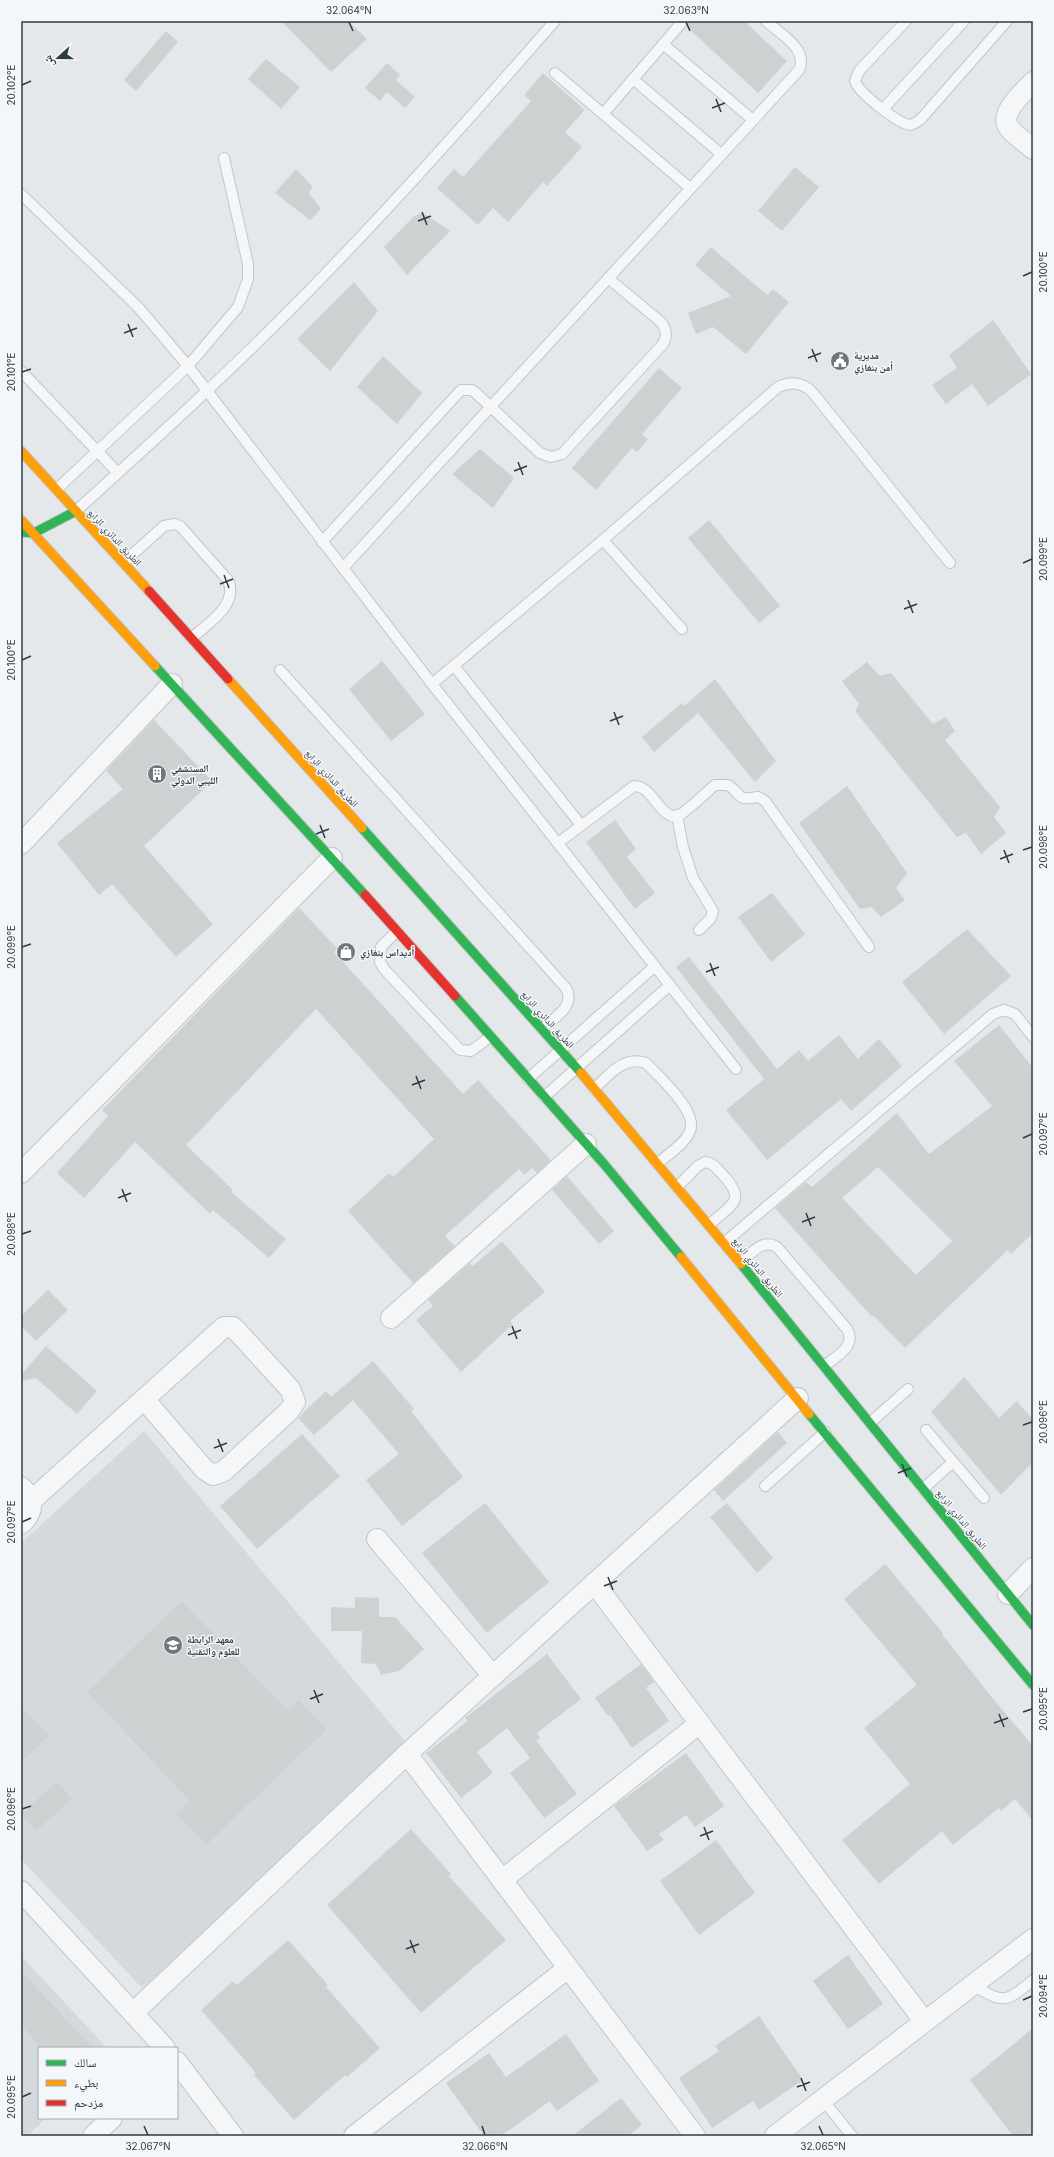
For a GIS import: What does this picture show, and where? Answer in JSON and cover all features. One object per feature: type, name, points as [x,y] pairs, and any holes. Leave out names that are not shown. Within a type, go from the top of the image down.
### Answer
[{"type":"main road","name":"الطريق الدائري الرابع","points":[[21,451],[124,562],[576,1068],[724,1243],[1033,1625]]},
{"type":"main road","points":[[21,532],[34,533],[76,511]]},
{"type":"main road","points":[[21,520],[332,858],[396,932],[586,1144],[666,1237],[1033,1685]]},
{"type":"street","points":[[1033,82],[1008,112],[1006,120],[1009,128],[1033,149]]},
{"type":"street","points":[[21,844],[172,684]]},
{"type":"street","points":[[21,1173],[332,858]]},
{"type":"street","points":[[391,1318],[586,1144]]},
{"type":"street","points":[[21,1524],[31,1512],[26,1494],[144,1399],[220,1330],[228,1326],[237,1331],[290,1389],[295,1402],[289,1411],[224,1471],[214,1475],[204,1469],[144,1399]]},
{"type":"street","points":[[133,2013],[406,1754],[798,1398]]},
{"type":"street","points":[[377,1540],[493,1676]]},
{"type":"street","points":[[1008,1594],[1033,1568]]},
{"type":"street","points":[[594,1584],[924,2021]]},
{"type":"street","points":[[502,1880],[700,1723]]},
{"type":"street","points":[[406,1754],[695,2136]]},
{"type":"street","points":[[21,1891],[164,2047]]},
{"type":"street","points":[[778,2135],[924,2021],[1033,1939]]},
{"type":"street","points":[[354,2136],[568,1968]]},
{"type":"street","points":[[178,2063],[233,2136]]},
{"type":"street","points":[[93,2136],[111,2119]]},
{"type":"lane","points":[[76,511],[294,306],[479,108],[555,21]]},
{"type":"lane","points":[[603,114],[682,21]]},
{"type":"lane","points":[[343,568],[799,70],[802,62],[797,48],[766,21]]},
{"type":"lane","points":[[906,21],[856,76],[857,87],[905,125],[916,124],[1007,21]]},
{"type":"lane","points":[[883,109],[964,21]]},
{"type":"lane","points":[[663,44],[753,120]]},
{"type":"lane","points":[[555,73],[690,188]]},
{"type":"lane","points":[[632,80],[721,154]]},
{"type":"lane","points":[[57,489],[188,366],[238,307],[248,279],[246,249],[224,158]]},
{"type":"lane","points":[[21,194],[138,307],[188,366],[432,684],[736,1069]]},
{"type":"lane","points":[[322,542],[460,390],[472,390],[540,453],[545,456],[557,456],[562,454],[663,344],[666,332],[661,322],[608,278]]},
{"type":"lane","points":[[21,371],[118,473]]},
{"type":"lane","points":[[432,684],[603,540],[778,388],[791,383],[804,386],[813,393],[950,563]]},
{"type":"lane","points":[[124,562],[164,526],[175,524],[185,532],[228,580],[232,591],[229,604],[192,638]]},
{"type":"lane","points":[[603,540],[682,629]]},
{"type":"lane","points":[[454,666],[581,826]]},
{"type":"lane","points":[[280,670],[566,988],[569,996],[566,1008],[542,1029]]},
{"type":"lane","points":[[677,815],[719,784],[728,785],[745,799],[758,797],[762,798],[869,946]]},
{"type":"lane","points":[[558,843],[634,786],[644,788],[665,812],[677,815]]},
{"type":"lane","points":[[677,815],[683,847],[691,872],[713,911],[711,918],[699,930]]},
{"type":"lane","points":[[396,932],[381,947],[380,962],[384,969],[460,1050],[471,1051],[490,1037]]},
{"type":"lane","points":[[528,1079],[655,966]]},
{"type":"lane","points":[[544,1097],[670,985]]},
{"type":"lane","points":[[724,1243],[993,1014],[1004,1010],[1010,1011],[1015,1014],[1033,1036]]},
{"type":"lane","points":[[594,1089],[626,1062],[640,1060],[646,1063],[688,1111],[691,1124],[686,1137],[657,1164]]},
{"type":"lane","points":[[677,1187],[698,1166],[705,1162],[714,1165],[733,1186],[736,1193],[735,1201],[709,1225]]},
{"type":"lane","points":[[740,1263],[762,1245],[772,1244],[777,1247],[847,1329],[851,1339],[848,1346],[824,1366]]},
{"type":"lane","points":[[870,1423],[908,1389]]},
{"type":"lane","points":[[926,1430],[984,1498]]},
{"type":"lane","points":[[765,1486],[825,1432]]},
{"type":"lane","points":[[923,1489],[953,1462]]},
{"type":"lane","points":[[973,1984],[994,1998],[1001,1998],[1016,1994],[1033,1980]]},
{"type":"lane","points":[[822,2100],[852,2136]]},
{"type":"shaded area","name":"معهد الرابطة للعلوم والتقنية","points":[[144,1431],[410,1747],[142,1988],[21,1859],[21,1543]]},
{"type":"shaded area","points":[[21,1956],[106,2047],[38,2047],[38,2119],[45,2119],[28,2136],[21,2136]]},
{"type":"building","points":[[281,21],[348,21],[367,39],[331,72]]},
{"type":"building","points":[[689,21],[744,21],[787,61],[758,93],[687,27]]},
{"type":"building","points":[[166,31],[178,42],[136,91],[124,80]]},
{"type":"building","points":[[266,59],[300,87],[281,109],[248,79]]},
{"type":"building","points":[[387,63],[400,75],[396,80],[415,97],[405,108],[387,92],[380,101],[365,88]]},
{"type":"building","points":[[543,73],[585,110],[565,132],[582,147],[547,186],[543,182],[508,222],[493,208],[478,225],[437,188],[454,169],[463,177],[531,101],[524,95]]},
{"type":"building","points":[[795,167],[819,187],[782,231],[758,211]]},
{"type":"building","points":[[296,169],[313,187],[309,193],[321,209],[310,220],[275,193]]},
{"type":"building","points":[[423,213],[450,231],[407,275],[384,247],[414,216]]},
{"type":"building","points":[[711,247],[767,295],[773,289],[789,302],[746,354],[713,327],[696,334],[688,313],[731,296],[695,265]]},
{"type":"building","points":[[354,282],[378,311],[330,371],[297,339]]},
{"type":"building","points":[[993,320],[1031,374],[988,406],[972,384],[946,404],[932,385],[957,368],[949,355]]},
{"type":"building","points":[[383,356],[422,393],[397,424],[357,387]]},
{"type":"building","points":[[659,368],[682,388],[642,434],[648,439],[637,452],[632,448],[596,490],[572,468]]},
{"type":"building","points":[[480,449],[514,478],[493,508],[452,474]]},
{"type":"building","points":[[709,520],[780,606],[759,623],[688,538]]},
{"type":"building","points":[[382,661],[425,714],[391,741],[349,689]]},
{"type":"building","points":[[867,662],[880,676],[891,673],[933,724],[946,717],[955,731],[945,740],[1000,807],[994,817],[1006,833],[981,854],[966,833],[957,837],[855,711],[859,704],[842,681]]},
{"type":"building","points":[[715,679],[776,761],[755,782],[698,713],[654,752],[642,737],[682,703],[684,706]]},
{"type":"building","points":[[154,720],[212,781],[144,846],[213,924],[176,957],[112,884],[99,895],[57,843],[123,789],[106,771]]},
{"type":"building","points":[[847,786],[907,873],[896,888],[905,900],[881,917],[872,907],[860,909],[799,823]]},
{"type":"building","points":[[615,820],[636,849],[627,857],[655,893],[635,909],[586,842]]},
{"type":"building","points":[[772,893],[805,934],[771,962],[738,917]]},
{"type":"building","points":[[299,908],[338,949],[334,952],[463,1094],[478,1080],[551,1160],[537,1173],[532,1168],[524,1175],[519,1169],[445,1236],[455,1246],[413,1283],[348,1211],[389,1173],[393,1177],[434,1139],[316,1009],[186,1145],[233,1190],[231,1192],[286,1239],[269,1258],[213,1210],[210,1214],[135,1142],[84,1198],[57,1173],[108,1116],[102,1110]]},
{"type":"building","points":[[967,929],[1011,976],[944,1034],[902,982]]},
{"type":"building","points":[[689,957],[777,1069],[799,1050],[808,1061],[839,1035],[858,1059],[879,1039],[902,1066],[851,1111],[841,1099],[767,1160],[726,1110],[764,1079],[676,967]]},
{"type":"building","points":[[999,1025],[1033,1068],[1033,1233],[1011,1254],[1008,1250],[905,1348],[873,1315],[872,1317],[775,1208],[806,1182],[812,1187],[897,1113],[929,1154],[992,1106],[954,1061]],"holes":[[[878,1167],[952,1241],[916,1275],[842,1198]]]},
{"type":"building","points":[[567,1176],[614,1231],[599,1244],[552,1190]]},
{"type":"building","points":[[502,1241],[545,1292],[510,1321],[513,1324],[461,1372],[416,1320],[433,1306],[428,1300],[470,1263],[473,1266]]},
{"type":"building","points":[[48,1290],[68,1310],[36,1341],[21,1326],[21,1316]]},
{"type":"building","points":[[46,1346],[97,1391],[77,1414],[36,1378],[21,1381],[21,1375]]},
{"type":"building","points":[[373,1361],[414,1409],[411,1411],[463,1477],[402,1526],[366,1480],[399,1454],[353,1400],[314,1435],[298,1418],[326,1391],[331,1397]]},
{"type":"building","points":[[964,1377],[999,1418],[1017,1401],[1033,1420],[1033,1462],[1001,1495],[931,1412]]},
{"type":"building","points":[[778,1432],[787,1443],[723,1501],[714,1490]]},
{"type":"building","points":[[302,1434],[340,1476],[257,1549],[220,1506]]},
{"type":"building","points":[[485,1503],[549,1582],[487,1633],[422,1553]]},
{"type":"building","points":[[727,1503],[773,1558],[757,1573],[710,1517]]},
{"type":"building","points":[[885,1564],[943,1633],[942,1634],[989,1694],[1033,1746],[1033,1821],[1015,1799],[1001,1811],[999,1808],[953,1845],[942,1831],[879,1884],[842,1840],[910,1784],[864,1728],[917,1685],[844,1599]]},
{"type":"building","points":[[355,1597],[379,1598],[379,1617],[395,1617],[424,1649],[399,1671],[381,1675],[376,1664],[361,1663],[362,1631],[331,1631],[331,1607],[355,1608]]},
{"type":"building","points":[[182,1601],[288,1711],[299,1700],[327,1729],[206,1845],[176,1814],[190,1801],[87,1692]]},
{"type":"building","points":[[547,1654],[581,1699],[537,1733],[540,1738],[536,1740],[577,1794],[544,1818],[510,1773],[530,1758],[507,1728],[477,1752],[493,1773],[461,1798],[426,1753],[468,1721],[465,1718]]},
{"type":"building","points":[[641,1664],[654,1682],[646,1688],[669,1721],[632,1748],[610,1715],[608,1716],[595,1698]]},
{"type":"building","points":[[21,1707],[49,1736],[21,1762]]},
{"type":"building","points":[[686,1753],[724,1806],[695,1827],[686,1815],[659,1834],[664,1840],[647,1851],[614,1806]]},
{"type":"building","points":[[57,1782],[72,1799],[36,1831],[21,1814]]},
{"type":"building","points":[[411,1829],[451,1874],[449,1876],[506,1940],[421,2013],[327,1905]]},
{"type":"building","points":[[716,1840],[755,1893],[699,1935],[660,1881]]},
{"type":"building","points":[[288,1940],[328,1985],[326,1987],[380,2048],[347,2077],[345,2075],[294,2120],[254,2075],[256,2073],[201,2010],[233,1981],[237,1985]]},
{"type":"building","points":[[848,1955],[883,2004],[848,2029],[813,1981]]},
{"type":"building","points":[[21,1971],[92,2047],[41,2047],[21,2025]]},
{"type":"building","points":[[759,2016],[803,2080],[759,2110],[753,2101],[712,2128],[679,2078],[719,2051],[715,2046]]},
{"type":"building","points":[[1033,2028],[1033,2136],[1013,2136],[970,2080]]},
{"type":"building","points":[[566,2034],[599,2081],[557,2111],[550,2101],[501,2136],[484,2136],[446,2083],[489,2053],[506,2077]]},
{"type":"building","points":[[621,2098],[642,2125],[628,2136],[572,2136]]},
{"type":"traffic: fast","points":[[21,532],[34,533],[76,511]]},
{"type":"traffic: fast","points":[[155,666],[365,895]]},
{"type":"traffic: fast","points":[[362,828],[581,1073]]},
{"type":"traffic: fast","points":[[455,996],[604,1164],[681,1257]]},
{"type":"traffic: fast","points":[[741,1264],[1033,1625]]},
{"type":"traffic: fast","points":[[809,1414],[1033,1685]]},
{"type":"traffic: slow","points":[[21,451],[149,591]]},
{"type":"traffic: slow","points":[[21,520],[155,666]]},
{"type":"traffic: slow","points":[[228,679],[362,828]]},
{"type":"traffic: slow","points":[[581,1073],[741,1264]]},
{"type":"traffic: slow","points":[[681,1257],[809,1414]]},
{"type":"traffic: jam","points":[[149,591],[228,679]]},
{"type":"traffic: jam","points":[[365,895],[455,996]]},
{"type":"place","name":"مديرية أمن بنغازي","points":[[840,361]]},
{"type":"place","name":"المستشفي الليبي الدولي","points":[[157,774]]},
{"type":"place","name":"أديداس بنغازي","points":[[346,952]]},
{"type":"place","name":"معهد الرابطة للعلوم والتقنية","points":[[173,1645]]}]
